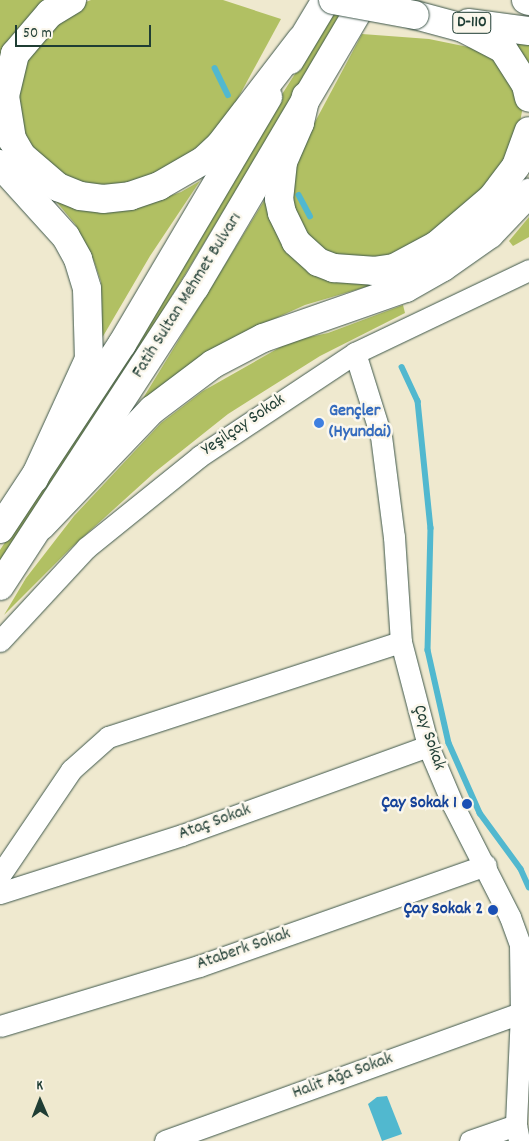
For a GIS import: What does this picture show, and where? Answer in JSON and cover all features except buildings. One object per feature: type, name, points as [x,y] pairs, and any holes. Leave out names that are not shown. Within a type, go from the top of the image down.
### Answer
[{"type":"main road","points":[[72,0],[50,13],[24,40],[15,54],[5,96],[12,140],[22,156],[58,187],[80,196],[103,199],[130,196],[159,186],[204,160],[302,40]]},
{"type":"main road","name":"Fatih Sultan Mehmet Bulvarı","points":[[0,529],[165,274],[326,0]]},
{"type":"main road","name":"D-110","points":[[334,0],[415,15],[529,31]]},
{"type":"main road","name":"Fatih Sultan Mehmet Bulvarı","points":[[0,586],[196,287],[306,96],[364,0]]},
{"type":"main road","points":[[415,15],[463,28],[503,50],[526,85],[529,98]]},
{"type":"main road","points":[[306,96],[300,124],[283,162],[279,199],[282,214],[296,242],[318,262],[334,268],[373,271],[394,268],[437,245],[492,198],[516,166],[529,131]]},
{"type":"main road","points":[[0,164],[14,183],[66,237],[78,259],[86,289],[89,359],[34,479]]},
{"type":"main road","points":[[41,526],[152,410],[213,364],[263,338],[406,288],[443,268],[490,234],[529,193]]},
{"type":"street","name":"Yeşilçay Sokak","points":[[0,642],[86,548],[200,456],[356,353],[529,270]]},
{"type":"street","name":"Çay Sokak","points":[[356,353],[381,436],[394,537],[401,642],[428,746],[453,805],[486,866],[520,945],[525,1009],[518,1133]]},
{"type":"street","points":[[0,875],[71,770],[108,736],[401,642]]},
{"type":"street","name":"Ataç Sokak","points":[[0,893],[182,835],[428,746]]},
{"type":"street","name":"Ataberk Sokak","points":[[0,1026],[199,966],[486,866]]},
{"type":"street","name":"Halit Ağa Sokak","points":[[165,1141],[525,1009]]},
{"type":"street","points":[[470,1141],[518,1133]]},
{"type":"green space","points":[[0,0],[57,0],[0,68]]},
{"type":"green space","points":[[91,0],[223,0],[281,19],[225,122],[190,158],[129,186],[94,187],[66,182],[22,136],[15,87],[20,65],[68,9]]},
{"type":"green space","points":[[342,0],[352,0],[139,350],[0,563],[0,550],[134,347],[265,121]]},
{"type":"green space","points":[[362,34],[429,39],[478,49],[504,67],[523,106],[515,149],[494,178],[433,233],[393,256],[362,261],[322,253],[294,221],[290,177],[300,150]]},
{"type":"green space","points":[[512,42],[529,45],[529,68]]},
{"type":"green space","points":[[200,181],[150,256],[102,338],[101,282],[94,261],[75,224],[49,193],[135,208],[181,192]]},
{"type":"green space","points":[[267,196],[274,228],[287,253],[316,275],[396,278],[305,305],[236,336],[137,408]]},
{"type":"green space","points":[[529,217],[529,237],[513,246],[509,241]]},
{"type":"green space","points":[[403,305],[405,313],[320,356],[228,414],[155,472],[71,548],[4,615],[26,578],[74,516],[161,423],[203,391],[291,341],[328,333]]},
{"type":"water","points":[[387,1096],[402,1134],[382,1141],[368,1104],[377,1097]]},
{"type":"waterway","points":[[215,68],[228,95]]},
{"type":"waterway","points":[[299,195],[310,216]]},
{"type":"waterway","points":[[402,367],[418,401],[431,528],[428,650],[449,743],[480,813],[521,869],[529,887]]},
{"type":"place","name":"Gençler (Hyundai)","points":[[319,423]]},
{"type":"place","name":"Çay Sokak 1","points":[[467,804]]},
{"type":"place","name":"Çay Sokak 2","points":[[493,910]]}]
